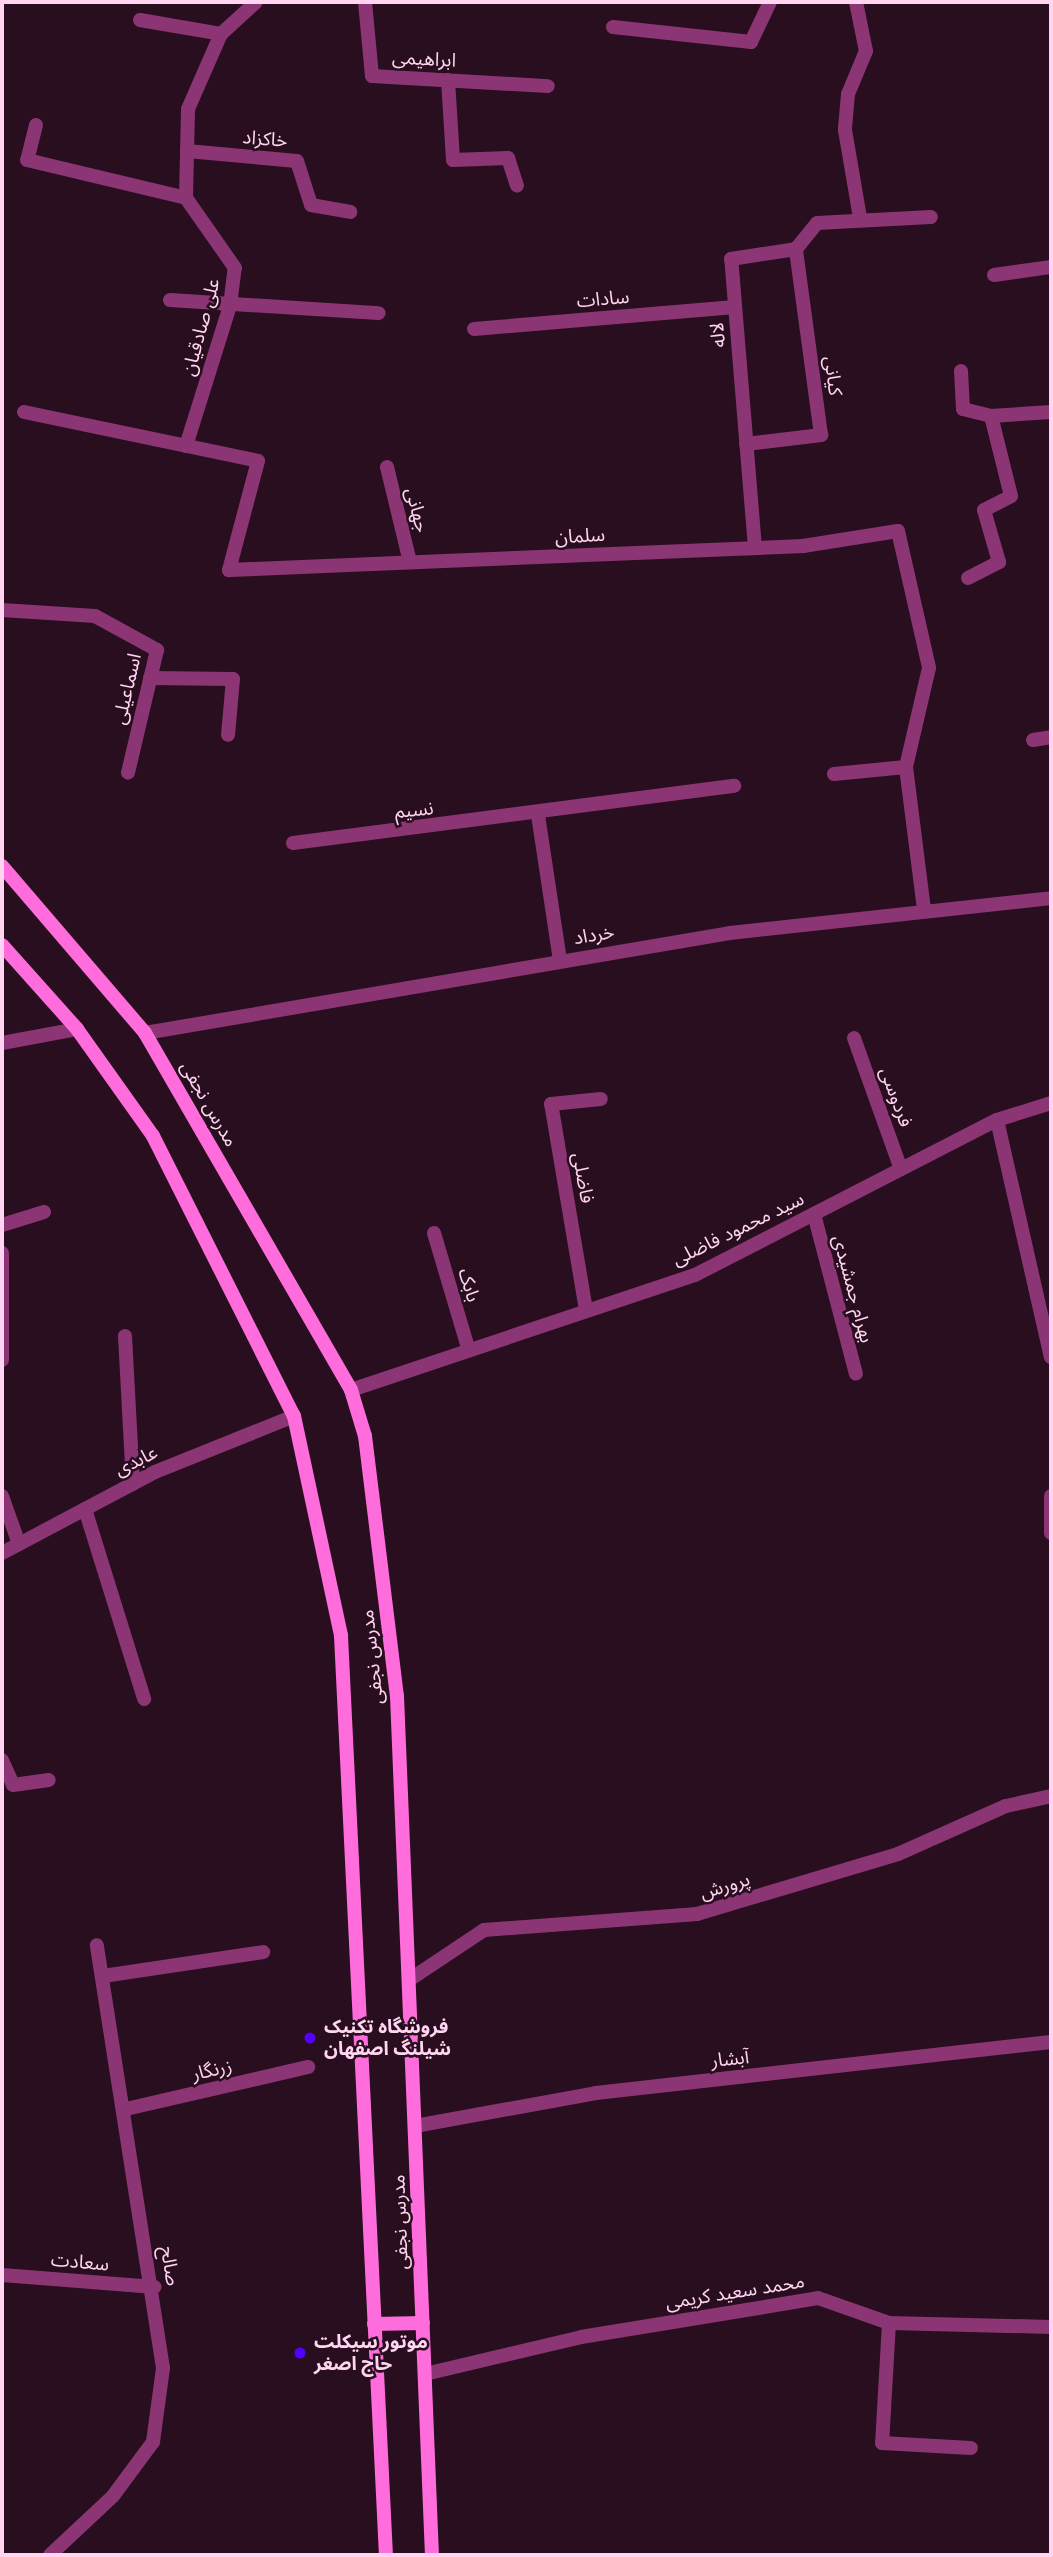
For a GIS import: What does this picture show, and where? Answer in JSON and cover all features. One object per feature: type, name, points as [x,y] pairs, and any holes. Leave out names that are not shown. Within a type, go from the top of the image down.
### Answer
[{"type":"main road","name":"مدرس نجفی","points":[[2,866],[145,1033],[351,1390],[365,1436],[397,1696],[432,2555]]},
{"type":"main road","name":"مدرس نجفی","points":[[2,945],[77,1028],[153,1136],[200,1221],[293,1416],[341,1636],[386,2555]]},
{"type":"main road","points":[[374,2324],[424,2323]]},
{"type":"street","points":[[36,125],[27,160],[186,198],[188,109],[221,34],[256,2]]},
{"type":"street","name":"ابراهیمی","points":[[365,2],[372,76],[548,86]]},
{"type":"street","points":[[613,27],[751,42],[770,2]]},
{"type":"street","points":[[856,2],[866,51],[848,94],[845,130],[860,218]]},
{"type":"street","points":[[140,20],[221,34]]},
{"type":"street","points":[[448,80],[453,160],[508,158],[517,186]]},
{"type":"street","name":"خاکزاد","points":[[187,152],[297,161],[312,205],[350,212]]},
{"type":"street","name":"علی صادقیان","points":[[186,198],[235,268],[230,306],[186,446]]},
{"type":"street","points":[[796,249],[817,223],[860,218],[931,217]]},
{"type":"street","name":"لاله","points":[[755,548],[731,259],[796,249]]},
{"type":"street","name":"کیانی","points":[[746,444],[821,435],[796,249]]},
{"type":"street","points":[[994,275],[1051,267]]},
{"type":"street","points":[[170,300],[230,306],[379,313]]},
{"type":"street","name":"سادات","points":[[474,329],[735,307]]},
{"type":"street","points":[[961,371],[963,409],[991,416],[1051,412]]},
{"type":"street","name":"سلمان","points":[[24,412],[258,461],[229,570],[755,548],[898,531],[929,668],[906,767],[924,909]]},
{"type":"street","points":[[968,578],[999,562],[984,510],[1011,496],[991,416]]},
{"type":"street","name":"جهانی","points":[[387,467],[410,562]]},
{"type":"street","name":"اسماعیلی","points":[[2,610],[94,616],[157,650],[128,773]]},
{"type":"street","points":[[150,678],[233,679],[228,735]]},
{"type":"street","points":[[1033,740],[1051,737]]},
{"type":"street","points":[[834,774],[906,767]]},
{"type":"street","name":"نسیم","points":[[293,843],[538,816],[734,786]]},
{"type":"street","points":[[538,816],[560,960]]},
{"type":"street","name":"خرداد","points":[[145,1033],[560,960],[924,909],[1051,898]]},
{"type":"street","points":[[2,1043],[77,1028]]},
{"type":"street","name":"فردوسی","points":[[854,1038],[901,1169]]},
{"type":"street","name":"فاضلی","points":[[586,1310],[551,1104],[601,1099]]},
{"type":"street","name":"سید محمود فاضلی","points":[[351,1390],[468,1348],[695,1275],[997,1120],[1051,1103]]},
{"type":"street","points":[[997,1120],[1051,1357]]},
{"type":"street","points":[[2,1225],[44,1212]]},
{"type":"street","name":"بهرام جمشیدی","points":[[814,1214],[856,1374]]},
{"type":"street","name":"بابک","points":[[434,1233],[468,1348]]},
{"type":"street","points":[[2,1253],[2,1360]]},
{"type":"street","points":[[125,1336],[133,1484]]},
{"type":"street","name":"عابدی","points":[[2,1553],[133,1484],[293,1416]]},
{"type":"street","points":[[2,1496],[19,1544]]},
{"type":"street","points":[[1050,1496],[1051,1533]]},
{"type":"street","points":[[85,1509],[144,1699]]},
{"type":"street","points":[[2,1760],[13,1785],[49,1780]]},
{"type":"street","name":"پرورش","points":[[409,1980],[484,1930],[570,1928],[698,1914],[898,1854],[1006,1806],[1051,1796]]},
{"type":"street","name":"صالح","points":[[50,2555],[113,2496],[153,2442],[163,2368],[155,2287],[97,1945]]},
{"type":"street","points":[[103,1976],[263,1952]]},
{"type":"street","name":"آبشار","points":[[415,2126],[596,2093],[1051,2042]]},
{"type":"street","name":"زرنگار","points":[[126,2109],[308,2067]]},
{"type":"street","name":"سعادت","points":[[2,2275],[155,2287]]},
{"type":"street","name":"محمد سعید کریمی","points":[[425,2374],[581,2337],[818,2298],[889,2323],[1051,2328]]},
{"type":"street","points":[[889,2323],[882,2443],[971,2448]]},
{"type":"place","name":"فروشگاه تکنیک شیلنگ اصفهان","points":[[310,2038]]},
{"type":"place","name":"موتور سیکلت حاج اصغر","points":[[300,2353]]}]
